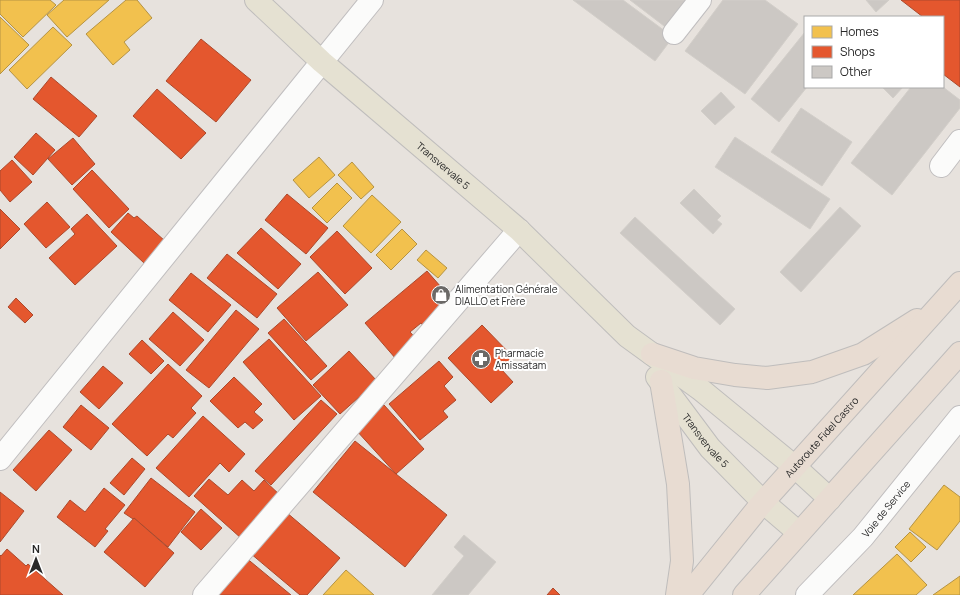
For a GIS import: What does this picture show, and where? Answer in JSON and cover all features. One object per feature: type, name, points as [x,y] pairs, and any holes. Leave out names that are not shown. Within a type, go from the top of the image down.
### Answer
[{"type":"highway","name":"Autoroute Fidel Castro","points":[[688,595],[763,502],[960,283]]},
{"type":"highway","points":[[652,354],[694,368],[735,375],[767,378],[812,372],[864,354],[940,305]]},
{"type":"highway","points":[[744,595],[960,353]]},
{"type":"highway","points":[[661,381],[678,484],[682,561],[677,595]]},
{"type":"main road","name":"Transvervale 5","points":[[256,0],[322,62],[519,230],[627,336],[710,448],[763,502],[799,533]]},
{"type":"main road","name":"Transvervale 5","points":[[627,336],[700,389],[795,467],[830,499]]},
{"type":"street","points":[[0,459],[372,0]]},
{"type":"street","points":[[674,33],[700,0]]},
{"type":"street","points":[[942,166],[960,141]]},
{"type":"street","points":[[204,595],[519,230]]},
{"type":"street","name":"Voie de Service","points":[[807,595],[863,537],[960,417]]},
{"type":"building: Homes","points":[[0,0],[50,0],[56,5],[23,37],[0,14]]},
{"type":"building: Homes","points":[[64,0],[109,0],[67,37],[47,15]]},
{"type":"building: Homes","points":[[126,0],[137,0],[152,18],[124,42],[130,50],[113,65],[86,34]]},
{"type":"building: Homes","points":[[0,17],[29,45],[0,74]]},
{"type":"building: Homes","points":[[53,27],[72,45],[27,89],[9,70]]},
{"type":"building: Homes","points":[[319,157],[335,175],[309,198],[293,180]]},
{"type":"building: Homes","points":[[352,162],[374,187],[361,199],[338,175]]},
{"type":"building: Homes","points":[[337,183],[352,198],[327,223],[312,208]]},
{"type":"building: Homes","points":[[372,195],[401,222],[371,253],[343,226]]},
{"type":"building: Homes","points":[[402,229],[417,244],[391,270],[376,255]]},
{"type":"building: Homes","points":[[426,250],[447,268],[438,278],[417,260]]},
{"type":"building: Homes","points":[[944,485],[960,497],[960,521],[937,550],[909,529]]},
{"type":"building: Homes","points":[[910,532],[926,547],[911,562],[895,547]]},
{"type":"building: Homes","points":[[897,554],[927,585],[916,595],[853,595]]},
{"type":"building: Homes","points":[[346,570],[374,595],[323,595]]},
{"type":"building: Homes","points":[[960,576],[960,595],[933,595]]},
{"type":"building: Shops","points":[[901,0],[960,0],[960,87],[944,75],[944,16],[922,16]]},
{"type":"building: Shops","points":[[201,39],[251,80],[216,122],[166,81]]},
{"type":"building: Shops","points":[[51,77],[97,116],[79,137],[33,99]]},
{"type":"building: Shops","points":[[157,89],[206,133],[181,159],[133,116]]},
{"type":"building: Shops","points":[[36,133],[55,150],[33,175],[14,157]]},
{"type":"building: Shops","points":[[73,138],[95,164],[72,185],[48,159]]},
{"type":"building: Shops","points":[[12,160],[32,182],[10,202],[0,190],[0,171]]},
{"type":"building: Shops","points":[[92,170],[129,209],[109,228],[73,189]]},
{"type":"building: Shops","points":[[287,194],[328,228],[306,254],[265,220]]},
{"type":"building: Shops","points":[[47,202],[70,227],[46,248],[24,224]]},
{"type":"building: Shops","points":[[0,209],[20,229],[0,249]]},
{"type":"building: Shops","points":[[128,213],[134,218],[137,216],[165,241],[144,263],[111,232]]},
{"type":"building: Shops","points":[[87,214],[117,246],[75,285],[49,258],[75,234],[71,229]]},
{"type":"building: Shops","points":[[261,228],[301,264],[278,289],[237,253]]},
{"type":"building: Shops","points":[[337,231],[372,268],[345,294],[310,257]]},
{"type":"building: Shops","points":[[227,254],[277,294],[257,318],[207,278]]},
{"type":"building: Shops","points":[[427,271],[455,303],[425,328],[421,323],[410,332],[418,341],[396,359],[365,323]]},
{"type":"building: Shops","points":[[318,272],[348,305],[306,341],[277,308]]},
{"type":"building: Shops","points":[[191,273],[231,305],[208,332],[169,300]]},
{"type":"building: Shops","points":[[16,298],[33,315],[25,323],[8,307]]},
{"type":"building: Shops","points":[[236,310],[259,329],[209,388],[186,370]]},
{"type":"building: Shops","points":[[173,312],[204,340],[180,366],[149,339]]},
{"type":"building: Shops","points":[[284,319],[327,366],[311,380],[268,333]]},
{"type":"building: Shops","points":[[482,325],[513,357],[501,369],[513,382],[491,403],[448,358]]},
{"type":"building: Shops","points":[[269,339],[321,396],[294,420],[243,362]]},
{"type":"building: Shops","points":[[142,340],[164,361],[151,374],[129,354]]},
{"type":"building: Shops","points":[[349,351],[377,381],[340,414],[313,385]]},
{"type":"building: Shops","points":[[439,361],[453,377],[444,386],[456,400],[443,411],[448,417],[420,440],[389,404]]},
{"type":"building: Shops","points":[[168,364],[202,396],[191,408],[196,413],[173,438],[168,434],[147,456],[112,424]]},
{"type":"building: Shops","points":[[103,366],[123,383],[99,409],[80,392]]},
{"type":"building: Shops","points":[[234,377],[262,404],[254,412],[263,420],[253,429],[245,422],[238,428],[210,401]]},
{"type":"building: Shops","points":[[321,400],[337,414],[271,485],[255,471]]},
{"type":"building: Shops","points":[[81,405],[109,428],[91,450],[63,427]]},
{"type":"building: Shops","points":[[384,405],[424,449],[396,474],[356,430]]},
{"type":"building: Shops","points":[[203,416],[245,454],[229,472],[220,463],[189,497],[156,468]]},
{"type":"building: Shops","points":[[49,430],[72,450],[36,491],[13,470]]},
{"type":"building: Shops","points":[[355,441],[447,515],[405,567],[313,492]]},
{"type":"building: Shops","points":[[132,458],[145,469],[124,495],[110,483]]},
{"type":"building: Shops","points":[[151,478],[195,512],[168,547],[134,518],[133,519],[124,513]]},
{"type":"building: Shops","points":[[209,479],[228,495],[242,480],[254,491],[264,480],[282,497],[242,539],[194,496]]},
{"type":"building: Shops","points":[[104,488],[125,505],[105,529],[108,531],[95,547],[57,517],[70,500],[85,512]]},
{"type":"building: Shops","points":[[0,492],[24,511],[0,542]]},
{"type":"building: Shops","points":[[201,509],[222,528],[201,550],[181,532]]},
{"type":"building: Shops","points":[[286,512],[340,558],[307,595],[300,595],[250,553]]},
{"type":"building: Shops","points":[[134,518],[174,553],[145,587],[104,552]]},
{"type":"building: Shops","points":[[7,549],[26,566],[28,564],[63,595],[0,595],[0,555],[1,556]]},
{"type":"building: Shops","points":[[245,557],[291,595],[214,595]]},
{"type":"building: Shops","points":[[553,588],[560,595],[547,595]]},
{"type":"building: Other","points":[[573,0],[623,0],[673,37],[655,61]]},
{"type":"building: Other","points":[[630,0],[689,0],[668,29]]},
{"type":"building: Other","points":[[723,0],[765,0],[798,24],[745,94],[685,51]]},
{"type":"building: Other","points":[[866,0],[889,0],[876,12]]},
{"type":"building: Other","points":[[804,33],[804,88],[806,88],[779,122],[751,99]]},
{"type":"building: Other","points":[[883,88],[902,88],[893,98]]},
{"type":"building: Other","points":[[910,88],[944,88],[960,100],[960,108],[892,195],[851,163]]},
{"type":"building: Other","points":[[721,92],[735,107],[715,125],[701,111]]},
{"type":"building: Other","points":[[801,108],[852,142],[822,186],[771,152]]},
{"type":"building: Other","points":[[735,137],[830,199],[810,229],[715,167]]},
{"type":"building: Other","points":[[694,189],[721,216],[717,220],[722,224],[713,234],[680,203]]},
{"type":"building: Other","points":[[840,207],[861,226],[801,292],[780,272]]},
{"type":"building: Other","points":[[635,217],[735,309],[720,325],[620,233]]},
{"type":"building: Other","points":[[464,535],[496,562],[468,595],[432,595],[464,556],[454,547]]},
{"type":"place","name":"Alimentation Générale DIALLO et Frère","points":[[441,295]]},
{"type":"place","name":"Pharmacie Amissatam","points":[[481,359]]}]
